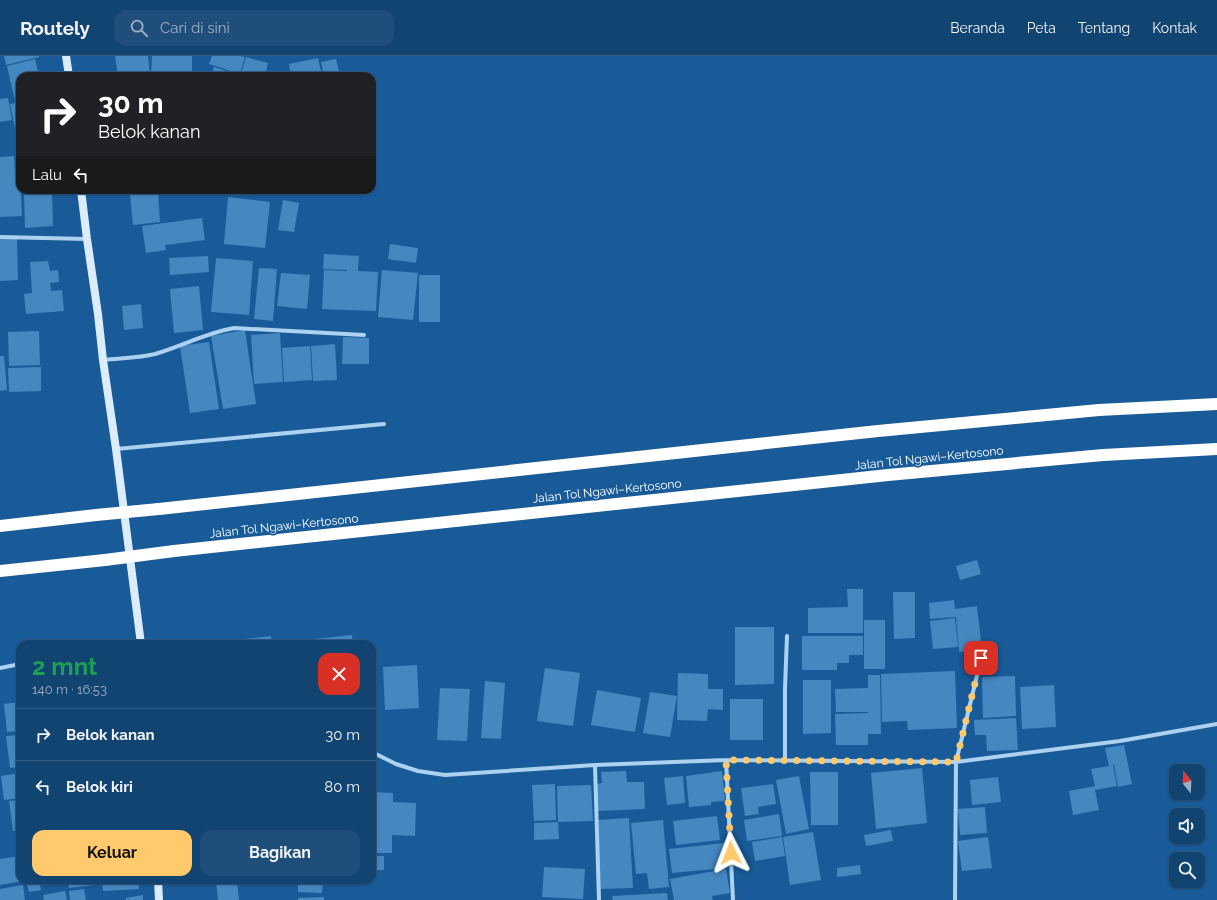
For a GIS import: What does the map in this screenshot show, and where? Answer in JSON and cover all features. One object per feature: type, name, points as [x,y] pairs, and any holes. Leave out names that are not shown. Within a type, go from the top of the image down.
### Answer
[{"type":"highway","points":[[0,526],[878,431],[1099,410],[1217,404]]},
{"type":"highway","name":"Jalan Tol Ngawi–Kertosono","points":[[0,571],[174,551],[896,475],[1103,455],[1217,449]]},
{"type":"street","points":[[66,56],[68,72]]},
{"type":"street","points":[[81,194],[116,449],[138,640]]},
{"type":"street","points":[[0,237],[87,239]]},
{"type":"street","points":[[103,360],[156,354],[205,335],[234,328],[364,335]]},
{"type":"street","points":[[116,449],[384,424]]},
{"type":"street","points":[[785,760],[787,636]]},
{"type":"street","points":[[955,900],[956,762],[981,658]]},
{"type":"street","points":[[0,668],[16,665]]},
{"type":"street","points":[[376,754],[396,764],[418,771],[445,775],[595,765],[726,760],[956,762],[1120,741],[1217,724]]},
{"type":"street","points":[[726,760],[733,900]]},
{"type":"street","points":[[595,765],[599,900]]},
{"type":"street","points":[[158,884],[159,900]]},
{"type":"building","points":[[4,56],[39,56],[39,57],[6,65]]},
{"type":"building","points":[[115,56],[148,56],[150,72],[117,72]]},
{"type":"building","points":[[152,56],[192,56],[192,72],[151,72]]},
{"type":"building","points":[[212,56],[245,57],[241,72],[234,72],[209,64]]},
{"type":"building","points":[[246,57],[268,63],[266,72],[242,71]]},
{"type":"building","points":[[318,58],[321,72],[290,72],[289,64]]},
{"type":"building","points":[[35,59],[38,72],[16,72],[16,101],[15,101],[7,66]]},
{"type":"building","points":[[336,59],[339,72],[323,72],[321,62]]},
{"type":"building","points":[[214,67],[230,72],[212,72]]},
{"type":"building","points":[[8,98],[12,120],[0,122],[0,99]]},
{"type":"building","points":[[16,103],[16,134],[10,104]]},
{"type":"building","points":[[14,156],[16,194],[21,194],[22,216],[0,217],[0,157]]},
{"type":"building","points":[[24,194],[52,194],[53,226],[25,228]]},
{"type":"building","points":[[158,194],[160,222],[133,225],[130,195]]},
{"type":"building","points":[[228,197],[270,202],[265,248],[224,244]]},
{"type":"building","points":[[283,200],[299,203],[294,232],[278,230]]},
{"type":"building","points":[[202,218],[205,240],[165,245],[166,250],[146,253],[142,226]]},
{"type":"building","points":[[0,239],[17,239],[18,280],[0,281]]},
{"type":"building","points":[[390,244],[418,248],[416,263],[388,259]]},
{"type":"building","points":[[324,254],[359,256],[358,271],[378,272],[376,311],[322,309],[324,270],[347,271],[323,269]]},
{"type":"building","points":[[208,256],[209,272],[170,275],[169,258]]},
{"type":"building","points":[[216,258],[253,261],[249,315],[211,312]]},
{"type":"building","points":[[48,261],[50,271],[58,270],[59,282],[50,283],[51,291],[62,290],[64,311],[26,314],[24,294],[32,293],[30,262]]},
{"type":"building","points":[[259,268],[277,269],[273,321],[254,319]]},
{"type":"building","points":[[382,270],[418,273],[413,320],[378,317]]},
{"type":"building","points":[[281,273],[310,275],[307,309],[277,306]]},
{"type":"building","points":[[419,275],[440,275],[440,322],[419,322]]},
{"type":"building","points":[[199,286],[203,330],[174,333],[170,289]]},
{"type":"building","points":[[141,304],[143,328],[124,330],[122,306]]},
{"type":"building","points":[[245,330],[256,404],[223,409],[211,336]]},
{"type":"building","points":[[39,331],[40,365],[9,366],[8,332]]},
{"type":"building","points":[[280,333],[283,382],[254,384],[251,335]]},
{"type":"building","points":[[343,337],[369,338],[369,364],[342,364]]},
{"type":"building","points":[[209,342],[219,409],[190,413],[180,346]]},
{"type":"building","points":[[335,344],[337,380],[313,381],[311,346]]},
{"type":"building","points":[[310,346],[312,380],[284,382],[282,348]]},
{"type":"building","points":[[0,356],[4,356],[7,390],[0,391]]},
{"type":"building","points":[[41,367],[41,391],[9,392],[8,368]]},
{"type":"building","points":[[977,560],[981,574],[960,580],[956,566]]},
{"type":"building","points":[[847,589],[863,589],[863,633],[808,633],[808,608],[848,607]]},
{"type":"building","points":[[893,592],[915,592],[915,638],[894,639]]},
{"type":"building","points":[[954,600],[955,609],[977,606],[982,650],[959,652],[956,617],[930,619],[929,603]]},
{"type":"building","points":[[955,618],[958,647],[933,649],[930,621]]},
{"type":"building","points":[[864,620],[885,620],[885,669],[864,669]]},
{"type":"building","points":[[735,627],[774,627],[774,684],[735,685]]},
{"type":"building","points":[[352,635],[353,640],[306,640]]},
{"type":"building","points":[[271,636],[272,640],[236,640]]},
{"type":"building","points":[[802,636],[863,636],[863,655],[849,655],[849,663],[837,663],[837,670],[802,670]]},
{"type":"building","points":[[417,665],[419,708],[385,710],[383,667]]},
{"type":"building","points":[[545,668],[580,673],[573,726],[537,721]]},
{"type":"building","points":[[955,671],[957,728],[908,730],[907,721],[882,722],[881,674]]},
{"type":"building","points":[[678,673],[708,674],[708,689],[723,689],[723,710],[708,709],[707,721],[677,720]]},
{"type":"building","points":[[868,675],[880,675],[881,734],[868,734],[868,745],[836,745],[835,714],[868,712],[836,712],[835,689],[868,688]]},
{"type":"building","points":[[1015,676],[1016,716],[983,718],[982,677]]},
{"type":"building","points":[[803,680],[831,680],[831,733],[803,734]]},
{"type":"building","points":[[485,681],[505,683],[501,739],[481,738]]},
{"type":"building","points":[[1054,685],[1056,727],[1022,729],[1020,687]]},
{"type":"building","points":[[440,688],[470,689],[467,741],[437,740]]},
{"type":"building","points":[[597,690],[641,698],[635,732],[591,725]]},
{"type":"building","points":[[650,692],[677,696],[670,737],[643,733]]},
{"type":"building","points":[[730,699],[763,699],[763,740],[730,740]]},
{"type":"building","points":[[16,702],[16,731],[7,732],[4,704]]},
{"type":"building","points":[[1016,718],[1018,750],[987,751],[986,735],[975,735],[974,720]]},
{"type":"building","points":[[16,735],[16,767],[10,768],[6,736]]},
{"type":"building","points":[[1124,745],[1132,784],[1118,787],[1114,764],[1117,786],[1095,790],[1099,810],[1073,815],[1069,791],[1095,786],[1091,769],[1109,766],[1105,748]]},
{"type":"building","points":[[922,768],[927,823],[876,829],[871,773]]},
{"type":"building","points":[[626,771],[627,782],[644,782],[645,809],[597,811],[596,784],[602,783],[601,772]]},
{"type":"building","points":[[722,771],[725,801],[711,802],[711,805],[689,807],[686,776]]},
{"type":"building","points":[[810,772],[838,772],[838,825],[811,825]]},
{"type":"building","points":[[16,774],[16,798],[4,800],[1,776]]},
{"type":"building","points":[[683,776],[685,803],[667,805],[664,778]]},
{"type":"building","points":[[799,776],[809,829],[786,834],[776,780]]},
{"type":"building","points":[[998,777],[1001,802],[972,805],[970,780]]},
{"type":"building","points":[[555,784],[556,820],[534,821],[532,785]]},
{"type":"building","points":[[773,784],[776,804],[758,807],[759,814],[745,816],[741,788]]},
{"type":"building","points":[[591,785],[593,821],[558,822],[557,786]]},
{"type":"building","points":[[376,792],[393,793],[393,802],[416,803],[415,836],[392,835],[392,853],[376,853]]},
{"type":"building","points":[[16,800],[16,831],[13,831],[9,801]]},
{"type":"building","points":[[985,807],[987,833],[960,835],[958,809]]},
{"type":"building","points":[[779,814],[782,836],[747,841],[744,820]]},
{"type":"building","points":[[717,816],[720,840],[676,845],[673,821]]},
{"type":"building","points":[[629,818],[633,888],[600,889],[597,820]]},
{"type":"building","points":[[663,820],[669,887],[649,889],[647,873],[636,874],[631,823]]},
{"type":"building","points":[[558,822],[559,839],[534,840],[534,823]]},
{"type":"building","points":[[891,830],[893,841],[866,846],[864,835]]},
{"type":"building","points":[[813,832],[821,880],[790,885],[783,837]]},
{"type":"building","points":[[782,837],[785,856],[755,861],[752,842]]},
{"type":"building","points":[[988,837],[992,868],[962,871],[958,841]]},
{"type":"building","points":[[724,843],[726,868],[672,873],[669,849]]},
{"type":"building","points":[[376,856],[384,856],[384,870],[376,870]]},
{"type":"building","points":[[16,857],[16,882],[0,885],[0,859]]},
{"type":"building","points":[[860,865],[861,874],[837,877],[837,868]]},
{"type":"building","points":[[544,867],[585,869],[583,899],[542,897]]},
{"type":"building","points":[[726,869],[730,893],[712,896],[713,900],[674,900],[670,879]]},
{"type":"building","points":[[27,884],[40,884],[41,890],[29,892]]},
{"type":"building","points":[[68,884],[94,885],[69,888]]},
{"type":"building","points":[[102,884],[138,884],[139,889],[103,891]]},
{"type":"building","points":[[216,884],[237,884],[239,900],[218,900]]},
{"type":"building","points":[[298,884],[323,884],[322,893],[298,892]]},
{"type":"building","points":[[23,885],[25,900],[0,900],[0,889]]},
{"type":"building","points":[[84,889],[86,900],[70,900],[69,891]]},
{"type":"building","points":[[65,891],[67,900],[44,900],[43,895]]},
{"type":"building","points":[[667,893],[668,900],[613,900],[612,896]]},
{"type":"building","points":[[143,895],[143,900],[126,900],[126,898]]},
{"type":"building","points":[[324,897],[324,900],[298,900],[298,898]]},
{"type":"route","points":[[731,853],[726,760],[956,762],[981,658]]}]
